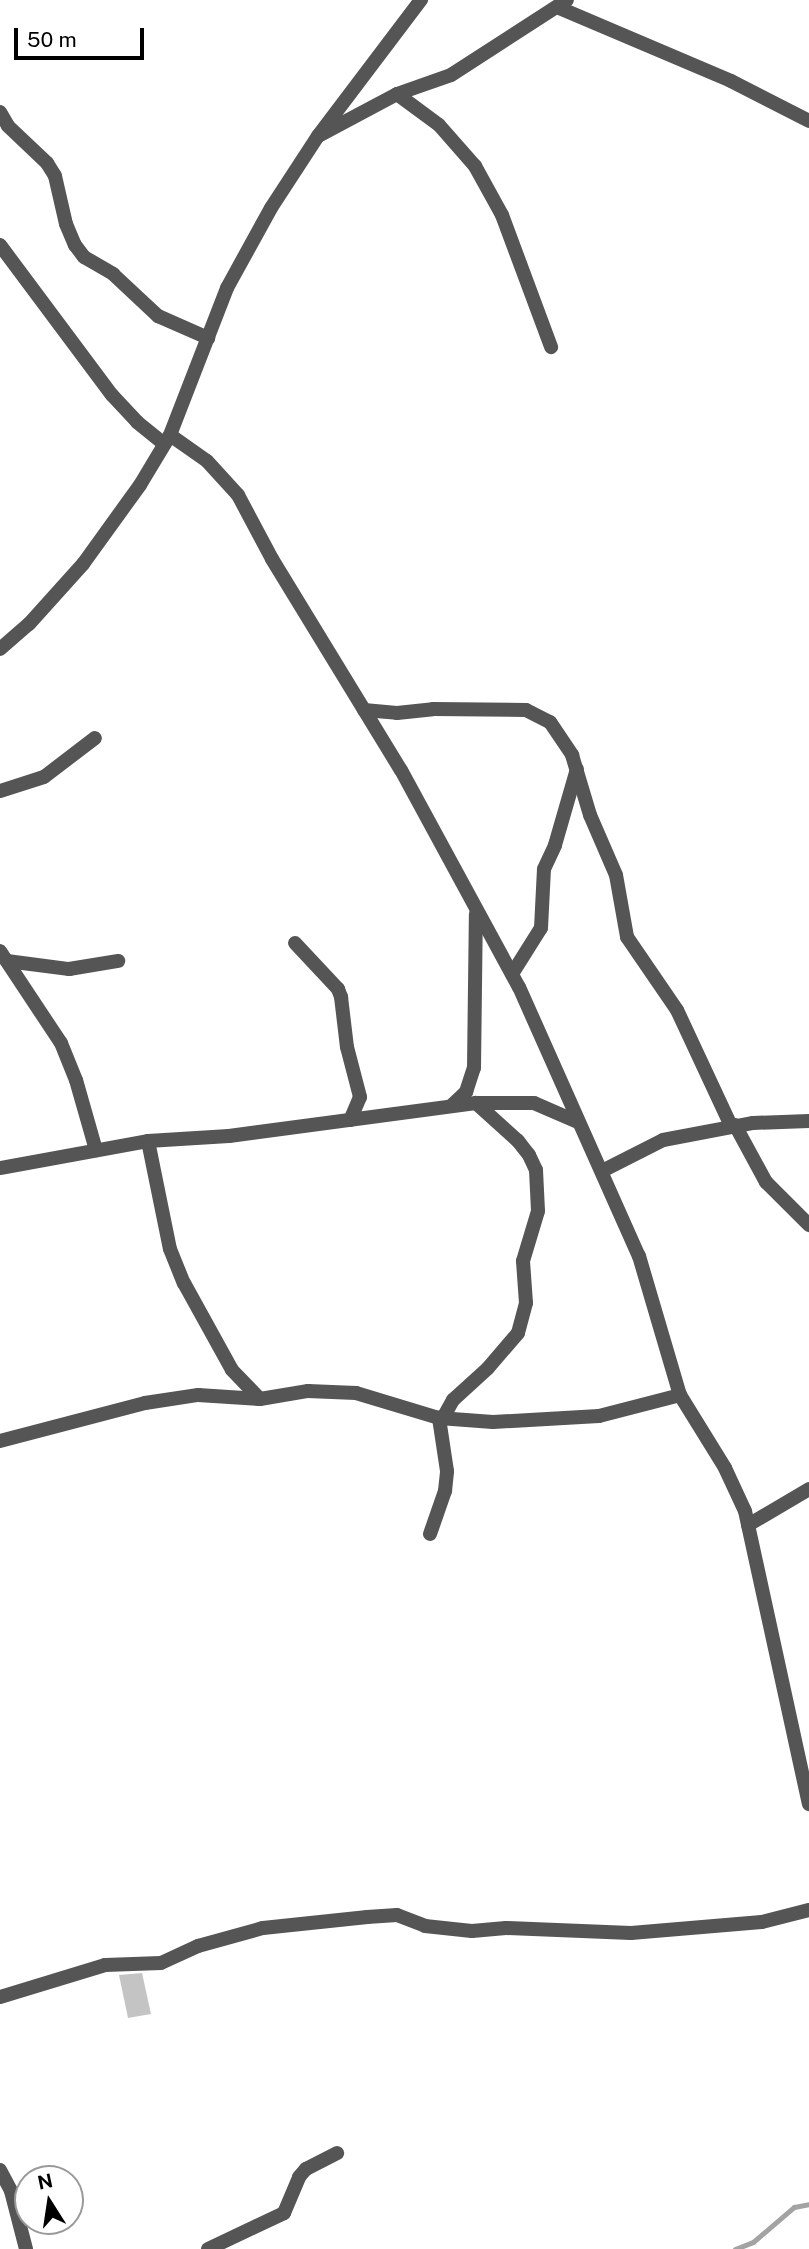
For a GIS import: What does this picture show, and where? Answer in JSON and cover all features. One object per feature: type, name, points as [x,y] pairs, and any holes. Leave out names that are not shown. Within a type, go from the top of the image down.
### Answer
[{"type":"street","points":[[0,649],[29,624],[83,564],[140,485],[167,439],[227,288],[271,208],[318,136],[421,0]]},
{"type":"street","points":[[318,136],[397,93],[451,75],[562,3],[666,56],[732,81],[809,121]]},
{"type":"street","points":[[397,93],[439,125],[475,166],[502,215],[551,346]]},
{"type":"street","points":[[0,112],[8,126],[47,163],[55,176],[66,224],[75,245],[84,257],[113,274],[158,316],[208,338]]},
{"type":"street","points":[[0,244],[112,395],[137,422],[207,461],[238,495],[272,559],[401,771],[512,974],[639,1256],[680,1395],[725,1468],[748,1525],[809,1804]]},
{"type":"street","points":[[364,710],[397,713],[433,709],[526,710],[550,722],[568,746],[590,815],[616,874],[627,937],[677,1010],[733,1126],[766,1182],[809,1225]]},
{"type":"street","points":[[0,791],[44,777],[95,738]]},
{"type":"street","points":[[512,974],[541,928],[544,869],[555,845],[577,768]]},
{"type":"street","points":[[450,1107],[466,1092],[474,1068],[476,909]]},
{"type":"street","points":[[295,943],[338,989],[341,997],[345,1038],[360,1097],[350,1120]]},
{"type":"street","points":[[4,956],[69,970],[118,961]]},
{"type":"street","points":[[4,956],[61,1043],[76,1080],[96,1150]]},
{"type":"street","points":[[0,1168],[148,1141],[229,1136],[476,1103],[534,1103],[578,1122]]},
{"type":"street","points":[[430,1534],[445,1491],[447,1471],[441,1418],[453,1400],[488,1368],[517,1333],[526,1303],[523,1261],[538,1211],[536,1170],[529,1155],[518,1141],[476,1103]]},
{"type":"street","points":[[602,1171],[663,1140],[733,1126],[809,1121]]},
{"type":"street","points":[[148,1141],[170,1249],[184,1283],[232,1370],[260,1399]]},
{"type":"street","points":[[0,1441],[175,1397],[214,1394],[260,1399],[308,1391],[356,1393],[441,1418],[493,1422],[599,1416],[680,1395]]},
{"type":"street","points":[[748,1525],[809,1489]]},
{"type":"street","points":[[0,1997],[105,1965],[161,1963],[198,1946],[263,1928],[374,1916],[397,1915],[425,1926],[472,1931],[506,1928],[631,1933],[730,1923],[762,1923],[809,1910]]},
{"type":"street","points":[[208,2249],[284,2213],[299,2178],[306,2169],[337,2153]]},
{"type":"street","points":[[0,2170],[11,2191],[26,2249]]},
{"type":"building","points":[[142,1973],[151,2014],[128,2018],[119,1975]]},
{"type":"waterway","points":[[735,2249],[753,2242],[794,2207],[809,2204]]}]
